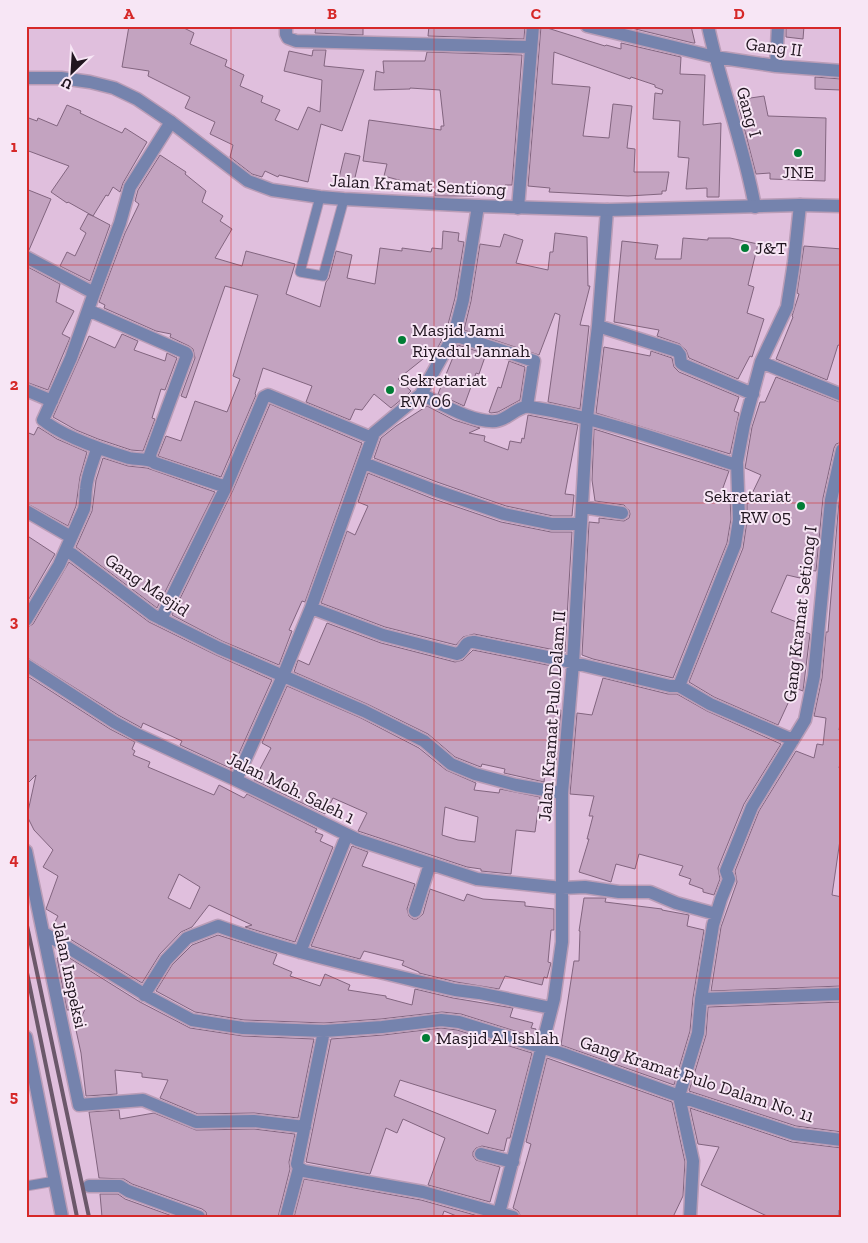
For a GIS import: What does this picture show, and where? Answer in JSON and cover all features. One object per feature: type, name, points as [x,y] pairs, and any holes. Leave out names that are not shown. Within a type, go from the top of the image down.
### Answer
[{"type":"street","points":[[286,26],[288,38],[296,41],[530,47]]},
{"type":"street","points":[[518,208],[533,26]]},
{"type":"street","name":"Gang II","points":[[587,26],[715,57],[776,66],[842,71]]},
{"type":"street","name":"Gang I","points":[[708,26],[755,207]]},
{"type":"street","points":[[776,66],[778,26]]},
{"type":"street","name":"Jalan Kramat Sentiong","points":[[26,78],[61,78],[90,82],[114,88],[137,98],[248,181],[272,190],[344,199],[518,208],[607,210],[800,205],[842,206]]},
{"type":"street","points":[[171,122],[130,187],[120,223],[71,358],[43,418],[44,421],[97,449],[135,460],[151,460],[226,487]]},
{"type":"street","points":[[679,686],[735,545],[739,520],[737,462],[761,362],[787,307],[800,205]]},
{"type":"street","points":[[236,780],[283,676],[311,608],[372,438],[378,428],[421,394],[454,335],[463,300],[478,206]]},
{"type":"street","name":"Jalan Kramat Pulo Dalam II","points":[[499,1215],[554,999],[562,942],[562,793],[573,663],[587,418],[598,326],[607,210]]},
{"type":"street","points":[[26,257],[94,293]]},
{"type":"street","points":[[88,310],[130,327],[187,355],[150,455],[151,460]]},
{"type":"street","points":[[598,326],[677,351],[680,355],[681,363],[684,365],[753,394]]},
{"type":"street","points":[[454,335],[534,361],[527,406]]},
{"type":"street","points":[[761,362],[842,394]]},
{"type":"street","points":[[26,390],[52,401]]},
{"type":"street","points":[[421,394],[476,420],[496,422],[527,406],[587,418],[646,435],[733,464],[737,462]]},
{"type":"street","points":[[161,619],[226,487],[264,397],[268,395],[372,438]]},
{"type":"street","points":[[26,620],[66,551],[86,500],[86,490],[97,449]]},
{"type":"street","name":"Gang Kramat Setiong I","points":[[679,1096],[698,1033],[701,999],[716,914],[729,879],[726,871],[752,807],[804,720],[814,676],[832,500],[842,450]]},
{"type":"street","points":[[364,463],[504,514],[552,524],[581,524]]},
{"type":"street","points":[[582,507],[622,513]]},
{"type":"street","points":[[26,511],[71,537]]},
{"type":"street","name":"Gang Masjid","points":[[66,551],[153,615],[184,632],[364,711],[424,741],[451,764],[474,774],[516,785],[562,793]]},
{"type":"street","points":[[311,608],[383,634],[457,654],[469,642],[573,663],[670,686],[679,686],[710,704],[793,740]]},
{"type":"street","name":"Jalan Moh. Saleh 1","points":[[26,666],[136,734],[236,780],[358,840],[477,879],[562,888],[584,887],[619,892],[650,892],[676,903],[716,914]]},
{"type":"street","points":[[300,952],[347,835]]},
{"type":"street","name":"Jalan Inspeksi","points":[[26,851],[79,1105],[143,1100],[196,1122],[254,1121],[305,1127]]},
{"type":"street","points":[[415,911],[430,864]]},
{"type":"street","points":[[144,994],[166,960],[187,938],[218,926],[259,941],[300,952],[455,990],[551,1008]]},
{"type":"street","name":"Gang Kramat Pulo Dalam No. 11","points":[[44,933],[144,994],[192,1020],[243,1028],[324,1030],[382,1027],[441,1020],[459,1022],[542,1047],[679,1096],[794,1134],[842,1140]]},
{"type":"street","points":[[701,999],[842,994]]},
{"type":"street","points":[[286,1217],[299,1168],[297,1164],[324,1030]]},
{"type":"street","points":[[26,1037],[62,1217]]},
{"type":"street","points":[[679,1096],[693,1161],[690,1217]]},
{"type":"street","points":[[481,1154],[513,1162]]},
{"type":"street","points":[[299,1168],[304,1171],[423,1192],[499,1215],[513,1217]]},
{"type":"street","points":[[89,1186],[120,1186],[128,1191],[200,1217]]},
{"type":"lane","points":[[320,197],[300,272],[322,276],[344,199]]},
{"type":"lane","points":[[26,1186],[55,1181]]},
{"type":"building","points":[[129,26],[180,26],[194,33],[190,44],[227,60],[225,66],[244,75],[240,86],[263,96],[261,102],[280,110],[275,120],[298,130],[308,107],[320,112],[322,80],[284,71],[289,51],[312,56],[313,50],[326,50],[324,66],[364,70],[342,131],[321,124],[308,182],[279,175],[278,177],[265,171],[262,177],[252,174],[230,157],[233,145],[210,134],[215,122],[185,108],[190,97],[148,76],[149,71],[122,67]]},
{"type":"building","points":[[316,26],[363,26],[363,35],[315,33]]},
{"type":"building","points":[[429,26],[525,26],[524,39],[428,36]]},
{"type":"building","points":[[541,26],[605,46],[621,49],[621,43],[681,57],[680,74],[705,75],[703,125],[721,123],[719,197],[707,197],[707,188],[686,189],[689,158],[678,157],[680,121],[653,119],[655,93],[662,94],[663,90],[655,87],[655,85],[631,77],[630,79],[554,52],[552,84],[590,87],[583,136],[609,138],[613,104],[632,106],[627,148],[635,149],[634,172],[669,172],[666,191],[662,191],[662,194],[628,196],[549,192],[550,188],[528,186]]},
{"type":"building","points":[[623,26],[691,26],[695,43],[693,43]]},
{"type":"building","points":[[786,26],[804,26],[803,39],[786,37]]},
{"type":"building","points":[[427,52],[522,55],[512,185],[505,185],[505,196],[474,194],[474,196],[435,196],[435,192],[417,189],[417,185],[384,176],[387,164],[363,161],[369,120],[441,130],[441,126],[444,126],[440,90],[410,88],[374,90],[376,71],[384,73],[383,61],[425,61]]},
{"type":"building","points":[[815,77],[841,79],[841,90],[815,89]]},
{"type":"building","points":[[764,96],[768,116],[826,118],[825,181],[770,179],[770,173],[756,174],[737,100]]},
{"type":"building","points":[[67,105],[122,133],[125,128],[147,142],[123,183],[120,192],[113,187],[93,216],[67,203],[51,192],[69,166],[26,150],[26,117],[37,121],[38,118],[57,126]]},
{"type":"building","points":[[345,153],[360,156],[353,186],[338,182]]},
{"type":"building","points":[[160,155],[186,172],[185,174],[206,191],[202,202],[223,216],[220,221],[232,229],[215,258],[242,266],[246,251],[295,264],[286,294],[320,307],[336,251],[352,255],[347,278],[375,284],[380,248],[402,251],[402,248],[431,252],[432,248],[442,249],[443,231],[459,233],[458,241],[464,242],[455,298],[446,332],[438,347],[398,379],[411,391],[391,408],[374,394],[362,410],[355,409],[350,420],[306,402],[312,386],[263,368],[256,395],[221,477],[158,456],[166,436],[181,441],[195,401],[227,412],[240,379],[233,376],[258,295],[225,286],[186,398],[181,396],[195,358],[193,349],[170,337],[171,334],[156,331],[104,308],[105,305],[99,302],[125,233],[139,204],[135,201],[138,190]]},
{"type":"building","points":[[26,189],[51,199],[29,250],[26,249]]},
{"type":"building","points":[[88,214],[110,225],[90,281],[60,266],[67,252],[75,256],[86,233],[80,229]]},
{"type":"building","points":[[555,233],[587,237],[588,286],[590,286],[580,325],[589,326],[580,409],[548,402],[560,315],[555,313],[539,355],[464,330],[471,301],[480,244],[500,247],[504,234],[523,240],[516,263],[548,270],[550,252],[553,252]]},
{"type":"building","points":[[683,238],[708,240],[708,238],[730,238],[758,244],[748,285],[754,287],[747,313],[764,319],[752,357],[750,356],[738,379],[689,358],[686,350],[680,344],[657,336],[659,330],[614,322],[622,241],[658,245],[655,259],[681,259]]},
{"type":"building","points":[[804,246],[842,249],[842,346],[838,345],[827,380],[776,359],[793,317],[799,294],[797,293]]},
{"type":"building","points":[[26,266],[60,284],[56,302],[74,311],[62,334],[70,338],[48,390],[26,382]]},
{"type":"building","points":[[122,334],[138,341],[134,350],[165,361],[167,353],[177,358],[165,390],[161,389],[152,418],[155,419],[143,451],[131,450],[98,439],[76,430],[53,417],[89,336],[115,348]]},
{"type":"building","points":[[458,345],[486,354],[479,374],[476,373],[464,406],[438,394]]},
{"type":"building","points":[[604,347],[650,356],[651,351],[672,358],[674,367],[679,372],[739,397],[734,411],[739,413],[730,454],[596,413]]},
{"type":"building","points":[[509,361],[525,367],[520,400],[498,412],[491,413],[489,412],[498,387],[501,388]]},
{"type":"building","points":[[776,377],[842,403],[842,442],[836,444],[834,448],[823,498],[816,571],[801,569],[800,578],[787,575],[771,612],[799,623],[803,631],[810,634],[803,691],[795,688],[778,725],[714,697],[689,682],[743,548],[747,521],[747,504],[761,475],[745,468],[752,427],[760,402],[765,402]]},
{"type":"building","points":[[270,404],[362,443],[305,602],[302,601],[289,630],[292,631],[279,665],[222,641],[172,615],[233,490]]},
{"type":"building","points":[[427,406],[454,420],[480,428],[469,433],[485,436],[484,441],[508,450],[510,441],[521,443],[522,438],[524,439],[528,415],[578,425],[565,494],[574,495],[572,516],[553,516],[506,506],[374,458],[381,438]]},
{"type":"building","points":[[38,427],[57,439],[87,452],[80,477],[76,506],[68,526],[26,503],[26,432],[34,435]]},
{"type":"building","points":[[594,429],[729,471],[720,496],[730,499],[731,519],[727,543],[673,678],[582,655],[589,522],[599,523],[599,518],[624,521],[629,518],[630,514],[624,505],[595,501],[592,480]]},
{"type":"building","points":[[103,458],[128,466],[147,468],[215,492],[157,608],[76,547],[92,511],[96,480]]},
{"type":"building","points":[[368,473],[431,498],[501,522],[551,532],[572,532],[565,652],[474,634],[463,637],[456,645],[385,627],[321,603],[347,531],[355,535],[368,506],[358,502]]},
{"type":"building","points":[[842,489],[842,712],[839,730],[842,730],[842,754],[839,768],[842,769],[842,841],[840,840],[832,895],[842,897],[840,958],[842,959],[842,986],[711,991],[721,927],[737,882],[735,871],[759,811],[796,751],[814,758],[817,744],[823,745],[826,718],[814,716],[822,678],[826,632],[828,632],[839,501]]},
{"type":"building","points":[[26,535],[55,554],[26,604]]},
{"type":"building","points":[[69,562],[149,622],[272,680],[232,769],[180,745],[182,741],[143,723],[141,728],[26,657],[26,628],[33,624]]},
{"type":"building","points":[[327,623],[381,643],[455,662],[463,660],[473,650],[562,668],[556,710],[561,710],[556,765],[546,764],[544,782],[504,773],[505,769],[482,764],[481,767],[478,766],[455,757],[428,734],[367,704],[294,672],[298,660],[309,665]]},
{"type":"building","points":[[26,675],[110,729],[135,742],[132,749],[135,751],[133,755],[150,762],[148,767],[214,795],[219,785],[244,798],[247,794],[317,829],[315,832],[323,835],[320,841],[333,847],[295,942],[245,927],[252,925],[209,905],[192,927],[181,932],[160,954],[142,983],[52,928],[58,916],[46,909],[58,876],[43,867],[53,850],[34,830],[27,816],[36,775],[26,785]],"holes":[[[179,874],[200,887],[190,909],[168,898]]]},
{"type":"building","points":[[603,678],[668,694],[677,694],[707,711],[781,744],[744,804],[718,868],[720,879],[714,895],[703,892],[703,889],[689,884],[691,879],[679,875],[683,866],[639,854],[635,869],[616,864],[611,882],[579,872],[589,839],[587,839],[593,816],[589,816],[594,796],[570,794],[577,713],[592,715]]},
{"type":"building","points":[[287,686],[361,718],[419,748],[446,770],[476,783],[474,790],[499,793],[500,789],[540,797],[535,832],[516,830],[511,874],[481,871],[481,869],[467,867],[358,831],[367,813],[333,798],[325,814],[254,780],[271,748],[262,743]],"holes":[[[445,807],[478,817],[475,842],[458,840],[442,835]]]},
{"type":"building","points":[[352,846],[368,852],[362,866],[415,884],[407,909],[409,916],[413,919],[417,919],[423,914],[430,889],[464,901],[467,894],[483,899],[525,902],[525,906],[554,909],[554,930],[551,930],[548,962],[551,963],[547,978],[544,977],[542,985],[505,976],[499,989],[456,982],[419,973],[402,965],[404,961],[364,951],[360,959],[311,946]]},
{"type":"building","points":[[584,898],[606,898],[605,902],[662,909],[689,915],[687,926],[704,930],[693,998],[690,1031],[674,1085],[561,1045],[574,961],[579,961],[579,931]]},
{"type":"building","points":[[218,935],[277,954],[273,964],[292,972],[290,976],[320,986],[325,974],[350,985],[348,990],[386,996],[386,998],[412,1005],[415,989],[453,998],[513,1008],[510,1017],[533,1023],[531,1028],[536,1029],[534,1037],[461,1014],[442,1012],[324,1023],[244,1020],[195,1012],[156,991],[172,965],[192,945]]},
{"type":"building","points":[[68,957],[140,1002],[190,1028],[243,1036],[314,1039],[298,1118],[254,1113],[198,1114],[160,1098],[168,1080],[142,1077],[142,1073],[115,1070],[117,1094],[86,1096],[76,1030],[85,1009],[67,1010],[57,958]]},
{"type":"building","points":[[842,1002],[842,1132],[796,1126],[689,1091],[706,1035],[708,1007]]},
{"type":"building","points":[[441,1028],[457,1030],[532,1053],[510,1138],[507,1138],[504,1151],[482,1146],[476,1148],[473,1152],[476,1160],[500,1167],[490,1202],[428,1185],[445,1138],[403,1119],[397,1133],[386,1128],[370,1174],[306,1162],[331,1039]],"holes":[[[400,1080],[496,1110],[488,1134],[394,1096]]]},
{"type":"building","points":[[547,1058],[672,1102],[685,1162],[683,1196],[673,1217],[521,1217],[518,1211],[513,1208],[531,1144],[526,1142]]},
{"type":"building","points":[[690,1108],[792,1142],[842,1148],[842,1211],[839,1210],[839,1217],[769,1217],[701,1185],[719,1147],[698,1144]]},
{"type":"building","points":[[119,1110],[120,1119],[154,1113],[196,1130],[254,1129],[295,1134],[289,1162],[290,1169],[278,1217],[207,1217],[206,1212],[202,1209],[132,1184],[124,1179],[99,1178],[89,1112]]},
{"type":"building","points":[[304,1179],[421,1200],[482,1217],[459,1217],[444,1211],[442,1217],[294,1217]]},
{"type":"building","points":[[100,1194],[118,1194],[125,1199],[175,1217],[102,1217]]},
{"type":"railway","points":[[26,921],[89,1217]]},
{"type":"railway","points":[[26,968],[77,1217]]},
{"type":"place","name":"JNE","points":[[798,153]]},
{"type":"place","name":"J&T","points":[[745,248]]},
{"type":"place","name":"Masjid Jami Riyadul Jannah","points":[[402,340]]},
{"type":"place","name":"Sekretariat RW 06","points":[[390,390]]},
{"type":"place","name":"Sekretariat RW 05","points":[[801,506]]},
{"type":"place","name":"Masjid Al Ishlah","points":[[426,1038]]}]
